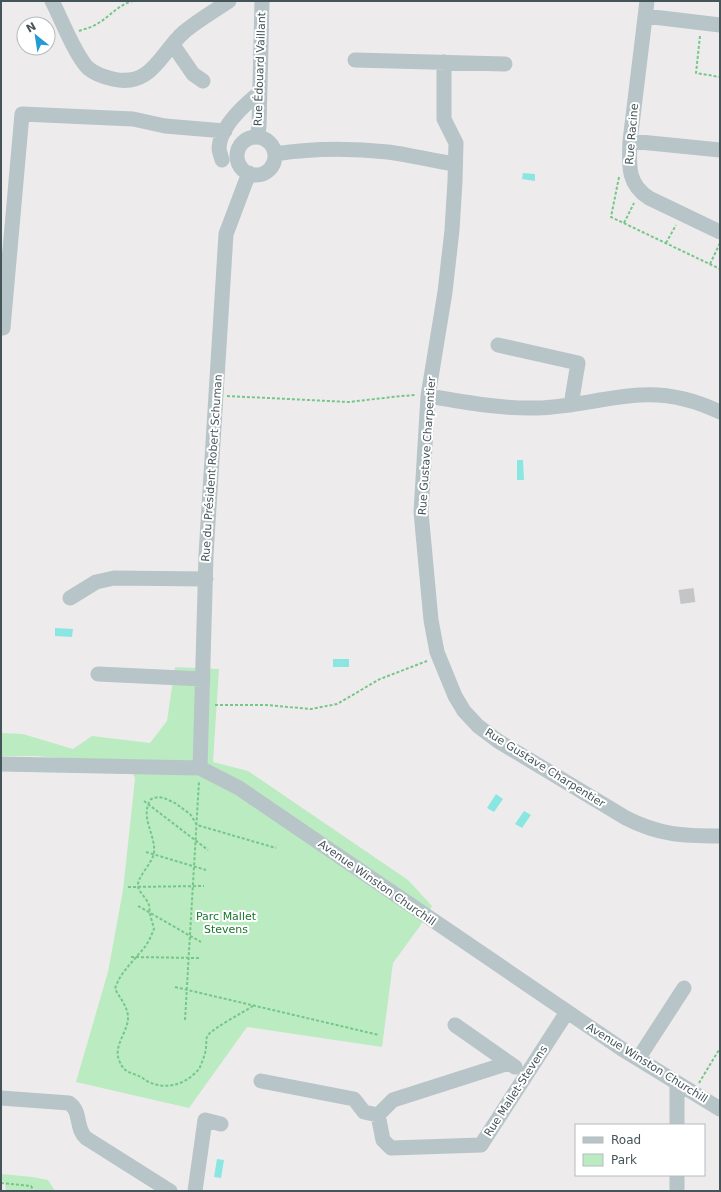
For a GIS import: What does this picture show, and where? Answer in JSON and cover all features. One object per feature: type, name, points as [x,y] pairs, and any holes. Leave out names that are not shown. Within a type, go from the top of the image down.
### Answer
[{"type":"street","points":[[52,1],[79,55],[88,68],[101,76],[116,80],[130,80],[144,75],[159,63],[188,29],[229,1]]},
{"type":"street","name":"Rue Édouard Vaillant","points":[[257,137],[262,1]]},
{"type":"street","name":"Rue Racine","points":[[647,1],[642,32],[630,141],[629,170],[640,191],[654,201],[720,232]]},
{"type":"street","points":[[644,16],[720,25]]},
{"type":"street","points":[[173,45],[193,74],[203,81]]},
{"type":"street","points":[[355,60],[505,64]]},
{"type":"street","name":"Rue Gustave Charpentier","points":[[444,62],[444,119],[456,143],[455,164],[447,277],[428,396],[421,512],[431,620],[438,656],[450,686],[464,710],[478,726],[498,741],[638,824],[659,832],[676,835],[714,836]]},
{"type":"street","points":[[222,160],[219,149],[221,137],[236,115],[259,93]]},
{"type":"street","points":[[3,328],[22,114],[133,119],[165,126],[225,131]]},
{"type":"street","points":[[249,138],[264,138],[273,147],[275,154],[273,164],[267,170],[257,174],[249,173],[240,166],[238,160],[238,151],[244,142],[249,138]]},
{"type":"street","points":[[630,141],[720,150]]},
{"type":"street","points":[[275,154],[317,149],[346,149],[387,152],[455,164]]},
{"type":"street","name":"Rue du Président Robert Schuman","points":[[200,768],[206,579],[216,396],[222,326],[226,234],[249,173]]},
{"type":"street","points":[[498,345],[578,363],[571,405]]},
{"type":"street","points":[[428,396],[506,408],[539,408],[640,395],[664,395],[700,403],[720,412]]},
{"type":"street","points":[[70,598],[96,582],[114,578],[206,579]]},
{"type":"street","points":[[98,674],[203,679]]},
{"type":"street","name":"Avenue Winston Churchill","points":[[1,764],[200,768],[238,788],[567,1012],[690,1092],[720,1108]]},
{"type":"street","points":[[638,1059],[684,988]]},
{"type":"street","name":"Rue Mallet-Stevens","points":[[378,1115],[383,1140],[391,1148],[481,1145],[567,1012]]},
{"type":"street","points":[[455,1026],[526,1075]]},
{"type":"street","points":[[261,1081],[354,1099],[364,1112],[378,1115],[393,1100],[509,1063]]},
{"type":"street","points":[[677,1083],[677,1124]]},
{"type":"street","points":[[1,1098],[69,1103],[77,1111],[80,1131],[86,1138],[170,1191]]},
{"type":"street","points":[[195,1191],[205,1120],[221,1124]]},
{"type":"street","points":[[677,1176],[677,1191]]},
{"type":"path","points":[[69,35],[94,26],[118,7],[133,1]]},
{"type":"path","points":[[703,23],[696,73],[720,77]]},
{"type":"path","points":[[619,175],[611,217],[720,269]]},
{"type":"path","points":[[624,223],[640,191]]},
{"type":"path","points":[[666,243],[682,213]]},
{"type":"path","points":[[639,230],[641,226]]},
{"type":"path","points":[[710,264],[720,243]]},
{"type":"path","points":[[687,253],[688,248]]},
{"type":"path","points":[[216,396],[249,396],[349,402],[406,395],[428,396]]},
{"type":"path","points":[[202,707],[220,704],[266,705],[311,709],[337,704],[380,679],[438,656]]},
{"type":"path","points":[[185,1020],[200,768]]},
{"type":"path","points":[[253,1006],[214,1030],[207,1036],[206,1048],[200,1069],[190,1078],[173,1086],[159,1086],[148,1083],[143,1078],[130,1074],[124,1069],[118,1054],[128,1018],[127,1011],[115,989],[123,972],[144,948],[154,930],[149,913],[150,907],[138,887],[138,882],[149,866],[154,854],[152,832],[147,823],[148,804],[152,799],[158,797],[164,798],[186,810],[197,825],[276,848]]},
{"type":"path","points":[[144,801],[208,850]]},
{"type":"path","points":[[146,852],[206,870]]},
{"type":"path","points":[[128,887],[204,886]]},
{"type":"path","points":[[138,906],[201,942]]},
{"type":"path","points":[[131,957],[199,958]]},
{"type":"path","points":[[175,987],[379,1036]]},
{"type":"path","points":[[690,1092],[702,1079],[720,1048]]},
{"type":"path","points":[[1,1183],[31,1186],[34,1191]]},
{"type":"green space","name":"Parc Mallet Stevens","points":[[175,667],[219,669],[213,762],[248,771],[408,880],[432,906],[420,926],[393,963],[382,1047],[247,1027],[189,1108],[76,1082],[108,972],[123,890],[135,779],[130,763],[35,756],[1,756],[1,733],[23,734],[73,749],[92,736],[150,743],[167,721]]},
{"type":"green space","points":[[1,1174],[48,1180],[55,1191],[35,1191],[31,1185],[34,1191],[6,1191],[5,1183],[1,1179]]},
{"type":"water","points":[[523,173],[535,174],[535,181],[522,179]]},
{"type":"water","points":[[517,460],[523,460],[524,480],[517,480]]},
{"type":"water","points":[[55,628],[73,629],[72,637],[55,636]]},
{"type":"water","points":[[333,659],[349,659],[349,667],[333,667]]},
{"type":"water","points":[[496,794],[503,799],[494,812],[487,808]]},
{"type":"water","points":[[524,811],[531,815],[522,828],[515,824]]},
{"type":"water","points":[[217,1159],[224,1160],[221,1178],[214,1177]]},
{"type":"tunnel","points":[[686,589],[688,603]]}]
